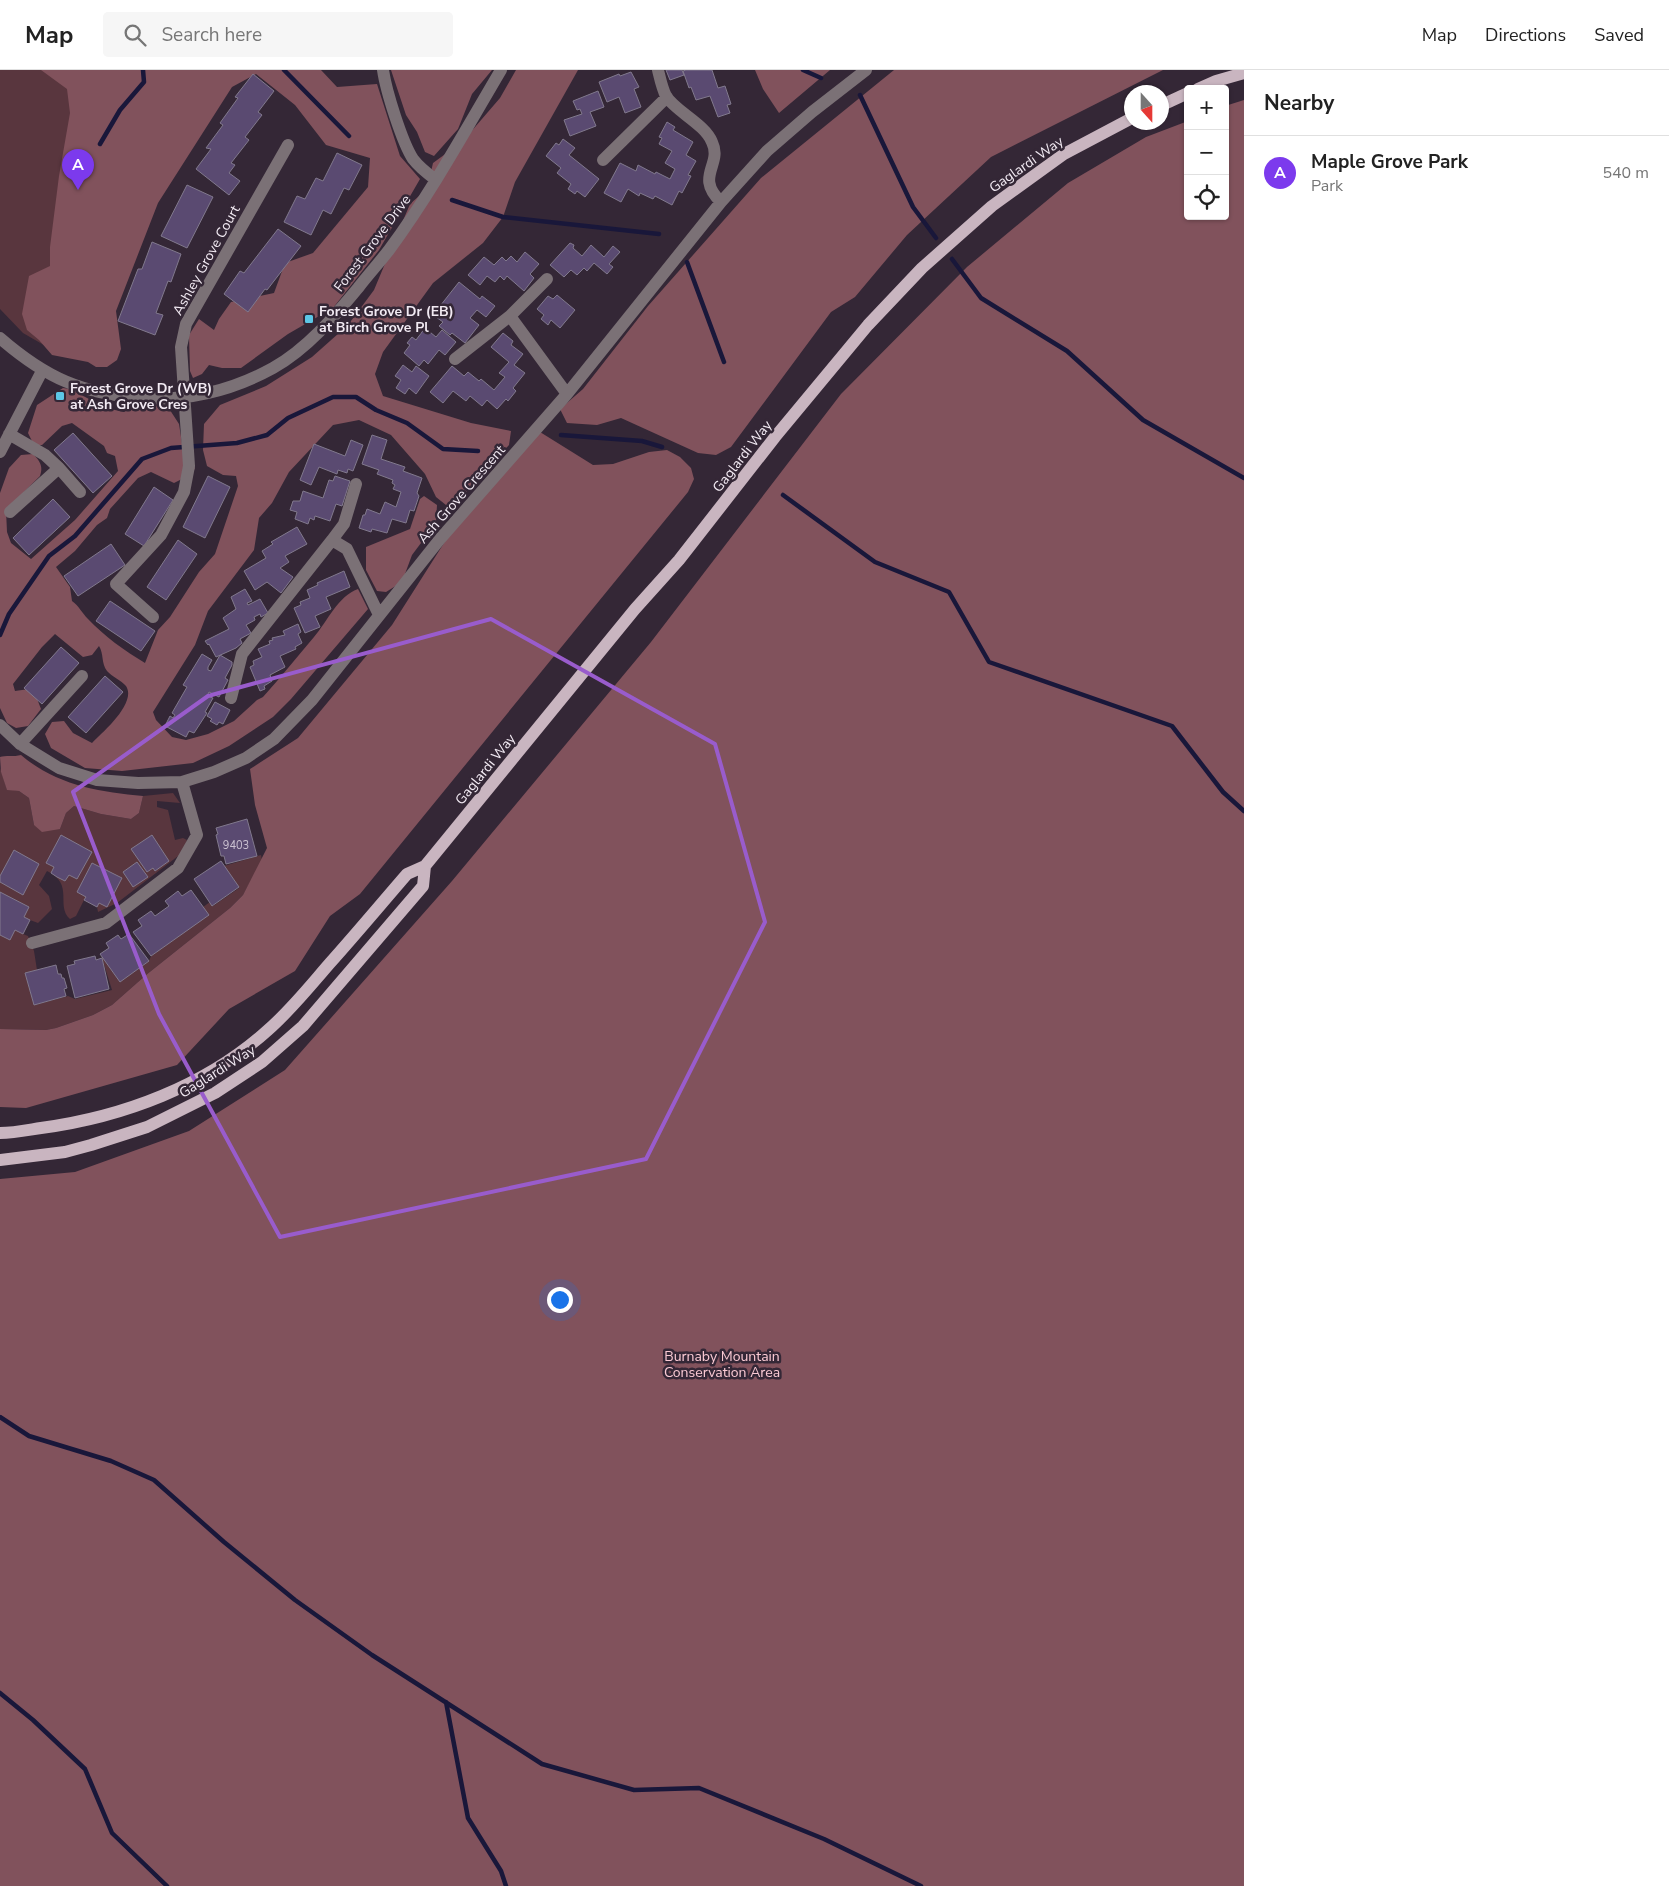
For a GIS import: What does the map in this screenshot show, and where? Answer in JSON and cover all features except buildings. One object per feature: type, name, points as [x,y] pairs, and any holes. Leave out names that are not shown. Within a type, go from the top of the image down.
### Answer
[{"type":"main road","points":[[1207,85],[1244,73]]},
{"type":"main road","points":[[1169,102],[1184,95]]},
{"type":"main road","name":"Gaglardi Way","points":[[0,1133],[56,1126],[96,1118],[138,1105],[172,1092],[232,1058],[268,1031],[298,1001],[406,874],[425,866],[634,609],[679,560],[775,437],[868,325],[922,268],[992,206],[1064,154],[1124,122]]},
{"type":"main road","name":"Gaglardi Way","points":[[0,1160],[65,1152],[147,1127],[197,1103],[262,1062],[304,1026],[422,886],[425,866]]},
{"type":"street","points":[[382,70],[384,81],[413,158],[424,171],[436,180]]},
{"type":"street","name":"Forest Grove Drive","points":[[0,338],[42,371],[94,392],[112,395],[154,399],[184,398],[240,384],[275,367],[311,340],[341,308],[389,249],[436,180],[501,70]]},
{"type":"street","points":[[658,70],[667,96],[712,141],[714,149],[709,184],[710,190],[722,202]]},
{"type":"street","name":"Ash Grove Crescent","points":[[0,725],[20,744],[59,768],[97,780],[138,783],[182,782],[214,772],[246,758],[274,739],[312,700],[440,539],[567,394],[722,202],[767,151],[812,112],[866,70]]},
{"type":"street","points":[[603,160],[667,96]]},
{"type":"street","name":"Ashley Grove Court","points":[[153,617],[116,584],[161,535],[184,492],[189,466],[181,347],[186,324],[288,145]]},
{"type":"street","points":[[455,359],[510,316],[547,279]]},
{"type":"street","points":[[510,316],[567,394]]},
{"type":"street","points":[[0,452],[42,371]]},
{"type":"street","points":[[9,434],[45,455],[80,492]]},
{"type":"street","points":[[10,512],[59,468]]},
{"type":"street","points":[[231,698],[242,654],[344,524],[356,484]]},
{"type":"street","points":[[332,540],[347,549],[379,615]]},
{"type":"street","points":[[20,744],[82,676]]},
{"type":"street","points":[[32,943],[106,923],[178,868],[197,835],[182,782]]},
{"type":"highlighted area","points":[[491,619],[715,744],[765,922],[646,1159],[280,1237],[159,1014],[73,792],[208,696]]},
{"type":"shaded area","points":[[0,70],[237,70],[49,348],[23,333],[0,309]]},
{"type":"shaded area","points":[[0,768],[7,789],[19,791],[29,798],[34,825],[60,829],[66,813],[74,806],[101,814],[131,819],[139,813],[143,796],[173,793],[180,803],[157,801],[157,807],[168,810],[175,840],[183,838],[187,840],[182,853],[117,903],[98,912],[97,907],[84,900],[76,916],[70,919],[64,908],[63,888],[55,876],[47,871],[39,885],[49,896],[52,909],[38,923],[30,920],[23,934],[28,936],[34,951],[37,970],[25,973],[34,1005],[68,996],[75,999],[112,990],[102,958],[120,981],[208,915],[203,907],[210,902],[213,906],[239,888],[224,866],[261,855],[262,860],[243,895],[230,908],[146,975],[112,1005],[93,1015],[56,1028],[46,1030],[0,1029]]},
{"type":"green space","points":[[41,70],[321,70],[337,87],[377,84],[400,156],[420,179],[379,250],[333,308],[288,334],[241,368],[222,368],[209,365],[202,374],[193,378],[190,371],[189,335],[199,319],[214,330],[231,302],[274,293],[285,263],[313,253],[368,187],[370,158],[326,145],[295,105],[256,74],[232,87],[158,203],[116,311],[121,349],[117,360],[107,367],[96,367],[88,362],[52,355],[27,330],[22,314],[29,276],[50,266],[50,247],[59,176],[70,113],[67,89]]},
{"type":"green space","points":[[391,70],[492,70],[472,94],[458,129],[434,156],[425,152],[417,132],[406,115]]},
{"type":"green space","points":[[516,70],[578,70],[515,182],[503,217],[483,243],[433,283],[383,352],[375,374],[383,396],[471,423],[511,431],[509,445],[451,509],[436,497],[425,474],[391,435],[359,420],[333,425],[289,472],[272,503],[259,518],[254,550],[208,611],[195,645],[153,712],[156,720],[172,737],[186,740],[208,734],[234,721],[257,700],[263,697],[345,597],[358,589],[368,609],[291,699],[273,717],[229,746],[193,763],[122,771],[85,768],[51,748],[45,734],[52,722],[64,721],[73,733],[92,743],[123,709],[128,693],[126,686],[107,671],[99,646],[92,655],[83,657],[55,634],[42,647],[13,684],[15,691],[29,689],[36,696],[41,709],[28,726],[16,728],[7,723],[0,708],[0,493],[9,468],[21,455],[33,454],[41,465],[40,476],[6,510],[7,532],[11,543],[31,559],[75,520],[118,471],[115,456],[107,453],[104,446],[72,423],[62,426],[42,445],[34,445],[28,433],[37,405],[63,388],[70,389],[106,408],[124,412],[142,403],[168,407],[179,424],[184,456],[195,468],[192,474],[174,483],[151,472],[138,478],[110,509],[107,518],[97,525],[75,551],[56,567],[70,587],[72,601],[88,619],[115,643],[145,663],[158,630],[170,617],[199,572],[215,554],[238,486],[236,476],[223,475],[207,466],[203,450],[204,424],[220,405],[266,386],[312,357],[348,325],[374,290],[410,204],[427,189],[433,163],[463,141],[500,98]]},
{"type":"green space","points":[[755,70],[830,70],[779,113],[763,89]]},
{"type":"green space","points":[[894,70],[1163,70],[1133,85],[1124,85],[1124,90],[991,157],[907,235],[855,297],[831,312],[731,447],[716,455],[698,453],[621,418],[597,425],[567,423],[560,409],[583,389],[648,306],[761,178]]},
{"type":"green space","name":"Burnaby Mountain Conservation Area","points":[[1244,100],[1244,1886],[0,1886],[0,1179],[75,1172],[189,1131],[285,1070],[452,881],[651,642],[841,394],[967,267],[1068,183],[1146,137],[1169,130],[1169,128],[1184,123],[1184,220],[1229,220],[1229,105]]},
{"type":"green space","points":[[540,432],[593,465],[613,464],[649,452],[667,450],[680,457],[691,468],[694,479],[688,492],[360,894],[330,916],[295,971],[229,1009],[177,1065],[26,1108],[0,1107],[0,1029],[46,1030],[56,1028],[93,1015],[112,1005],[146,975],[230,908],[243,895],[267,848],[255,805],[250,769],[298,738],[392,625],[458,521]]},
{"type":"green space","points":[[424,496],[437,505],[436,523],[412,555],[402,582],[386,592],[377,591],[366,570],[366,547],[410,529],[420,499]]},
{"type":"green space","points":[[21,755],[49,774],[63,780],[94,789],[143,796],[139,813],[131,819],[101,814],[74,806],[66,813],[60,829],[42,832],[34,825],[29,798],[19,791],[7,790],[1,772],[0,757]]},
{"type":"waterway","points":[[100,144],[120,110],[144,82],[143,70]]},
{"type":"waterway","points":[[284,70],[349,136]]},
{"type":"waterway","points":[[803,70],[821,78]]},
{"type":"waterway","points":[[860,95],[913,207],[936,238]]},
{"type":"waterway","points":[[452,200],[503,217],[659,234]]},
{"type":"waterway","points":[[952,259],[981,298],[1067,351],[1143,420],[1244,478]]},
{"type":"waterway","points":[[687,262],[724,362]]},
{"type":"waterway","points":[[0,635],[9,614],[49,556],[75,536],[142,459],[171,448],[237,443],[267,435],[288,418],[333,397],[356,397],[376,410],[407,423],[443,449],[478,451]]},
{"type":"waterway","points":[[561,435],[642,441],[662,447]]},
{"type":"waterway","points":[[783,495],[875,562],[949,592],[989,662],[1172,726],[1223,792],[1244,811]]},
{"type":"waterway","points":[[0,1417],[29,1436],[111,1461],[154,1480],[224,1542],[295,1600],[372,1655],[542,1764],[634,1790],[699,1788],[824,1839],[921,1886]]},
{"type":"waterway","points":[[0,1693],[33,1720],[85,1769],[112,1833],[167,1886]]},
{"type":"waterway","points":[[446,1702],[468,1818],[501,1871],[506,1886]]},
{"type":"place","name":"Maple Grove Park","points":[[78,190]]},
{"type":"place","name":"Forest Grove Dr (EB) at Birch Grove Pl","points":[[309,319]]},
{"type":"place","name":"Forest Grove Dr (WB) at Ash Grove Cres","points":[[60,396]]}]
